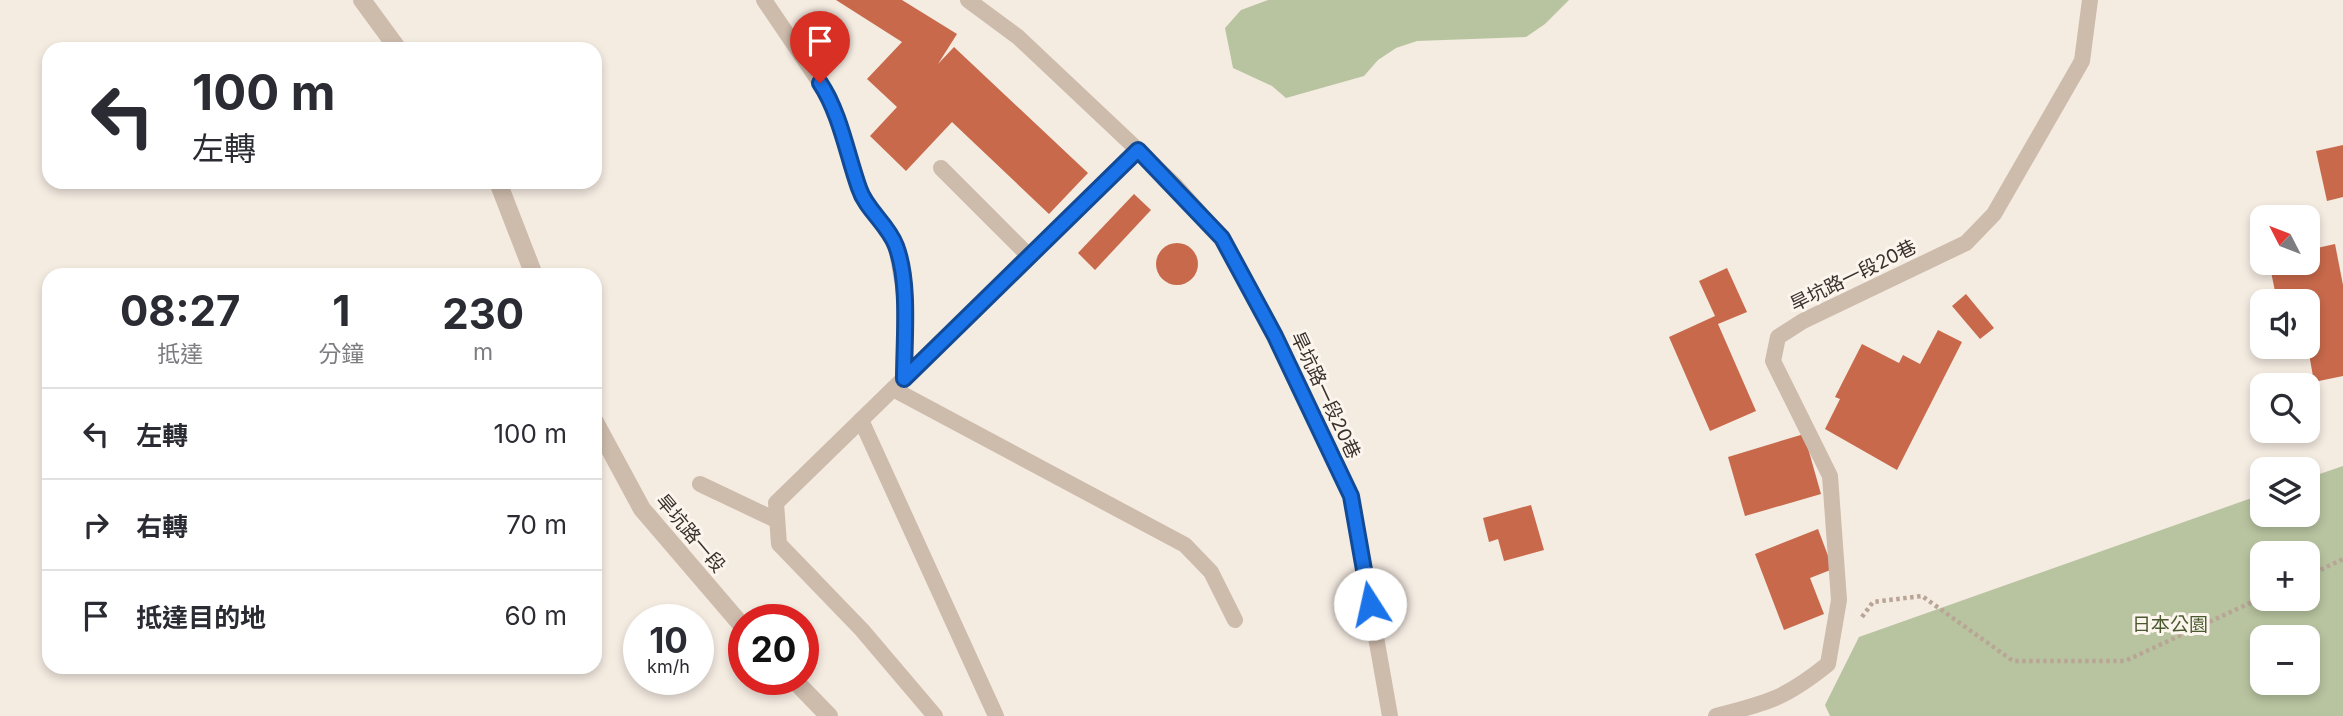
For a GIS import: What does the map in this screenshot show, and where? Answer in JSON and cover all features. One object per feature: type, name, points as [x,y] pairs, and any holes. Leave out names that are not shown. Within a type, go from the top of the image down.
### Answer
[{"type":"street","points":[[362,0],[393,42]]},
{"type":"street","points":[[501,189],[531,268]]},
{"type":"street","name":"旱坑路一段","points":[[602,435],[642,509],[728,609]]},
{"type":"street","points":[[809,695],[830,716]]},
{"type":"lane","points":[[764,0],[828,96],[863,198],[896,245],[905,298],[898,384]]},
{"type":"lane","name":"旱坑路一段20巷","points":[[968,0],[1018,37],[1138,150],[1222,238],[1275,336],[1351,496],[1390,716]]},
{"type":"lane","name":"旱坑路一段20巷","points":[[1716,716],[1766,704],[1797,690],[1828,664],[1837,613],[1836,539],[1830,476],[1773,361],[1778,337],[1803,321],[1966,243],[1994,214],[2082,61],[2090,0]]},
{"type":"lane","points":[[935,716],[862,630],[779,544],[776,503],[1138,150]]},
{"type":"lane","points":[[941,168],[1030,256]]},
{"type":"lane","points":[[898,384],[1185,545],[1211,572],[1235,620]]},
{"type":"lane","points":[[861,420],[996,716]]},
{"type":"lane","points":[[700,484],[776,520]]},
{"type":"path","points":[[2320,570],[2343,559]]},
{"type":"path","points":[[1858,623],[1873,602],[1922,596],[2013,662],[2125,661],[2250,603]]},
{"type":"green space","points":[[1268,0],[1569,0],[1545,24],[1526,37],[1417,41],[1396,48],[1378,60],[1364,76],[1286,98],[1272,86],[1233,68],[1225,28],[1241,10]]},
{"type":"green space","name":"日本公園","points":[[2343,466],[2343,716],[1830,716],[1825,705],[1859,637],[2250,499],[2250,527],[2320,527],[2320,474]]},
{"type":"building","points":[[836,0],[902,0],[957,34],[938,64],[954,47],[1088,173],[1049,214],[952,122],[906,171],[870,136],[897,107],[867,79],[902,42]]},
{"type":"building","points":[[2343,145],[2343,197],[2327,201],[2316,151]]},
{"type":"building","points":[[1134,194],[1151,210],[1095,270],[1078,253]]},
{"type":"building","points":[[1177,243],[1192,249],[1198,264],[1192,279],[1177,285],[1162,279],[1156,264],[1162,249]]},
{"type":"building","points":[[2335,244],[2343,285],[2343,376],[2320,381],[2320,373],[2312,373],[2310,359],[2320,359],[2320,289],[2275,289],[2272,275],[2320,275],[2320,247]]},
{"type":"building","points":[[1727,268],[1747,312],[1718,324],[1756,411],[1710,431],[1669,337],[1715,316],[1699,281]]},
{"type":"building","points":[[1966,294],[1994,328],[1980,339],[1952,306]]},
{"type":"building","points":[[1938,330],[1962,342],[1897,470],[1825,429],[1840,399],[1835,397],[1862,344],[1899,363],[1903,355],[1920,364]]},
{"type":"building","points":[[1804,434],[1821,494],[1745,516],[1728,457]]},
{"type":"building","points":[[1531,505],[1544,550],[1504,561],[1498,539],[1489,542],[1483,518]]},
{"type":"building","points":[[1818,529],[1833,569],[1810,578],[1824,614],[1784,630],[1755,554]]},
{"type":"route","points":[[820,83],[838,119],[841,137],[863,198],[896,245],[905,298],[904,379],[1138,150],[1222,238],[1275,336],[1351,496],[1370,604]]}]
